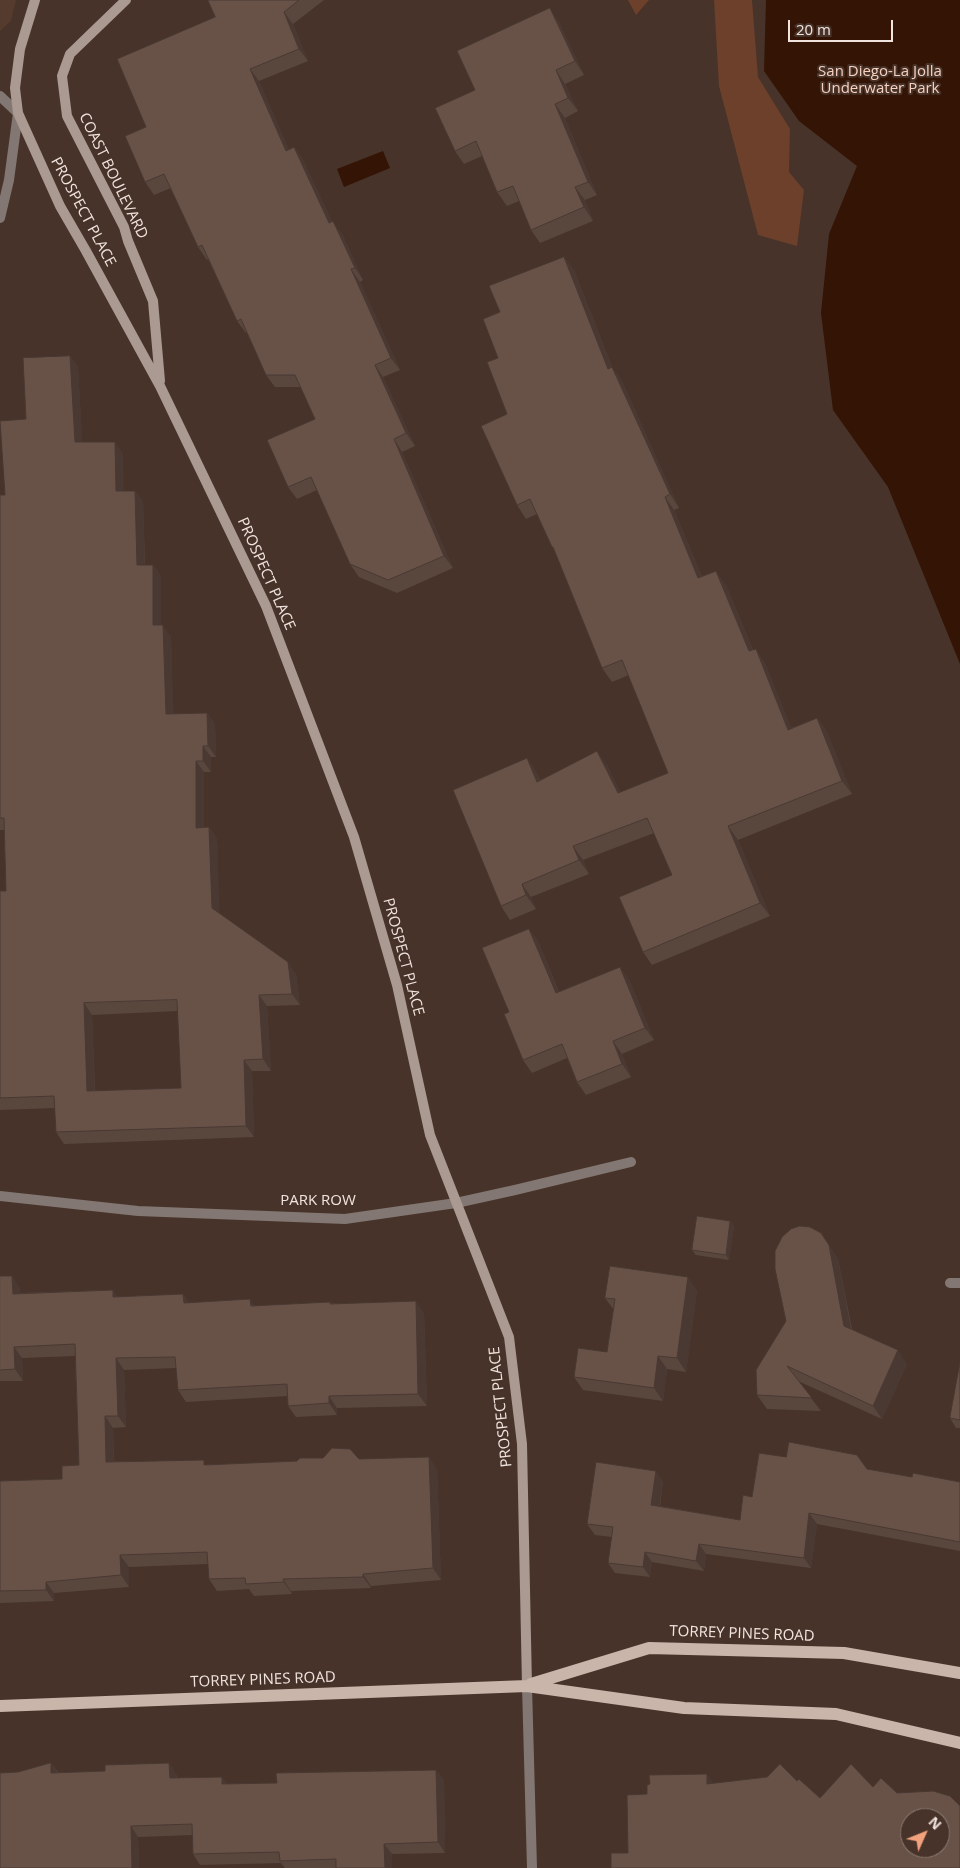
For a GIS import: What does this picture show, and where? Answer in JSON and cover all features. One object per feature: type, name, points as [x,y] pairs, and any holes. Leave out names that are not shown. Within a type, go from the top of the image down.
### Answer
[{"type":"main road","name":"PROSPECT PLACE","points":[[35,0],[20,49],[15,88],[18,114],[60,206],[160,386],[266,606],[354,837],[396,985],[430,1135],[509,1338],[522,1444],[526,1686]]},
{"type":"main road","name":"COAST BOULEVARD","points":[[126,0],[70,54],[62,76],[67,116],[124,227],[153,301],[160,386]]},
{"type":"main road","name":"TORREY PINES ROAD","points":[[526,1686],[649,1648],[844,1653],[960,1673]]},
{"type":"main road","name":"TORREY PINES ROAD","points":[[0,1706],[526,1686],[684,1708],[836,1714],[960,1743]]},
{"type":"street","points":[[0,96],[18,114],[9,180],[0,218]]},
{"type":"street","name":"PARK ROW","points":[[0,1196],[138,1211],[345,1219],[456,1203],[631,1162]]},
{"type":"street","name":"PROSPECT PLACE","points":[[526,1686],[532,1868]]},
{"type":"shaded area","points":[[0,0],[16,0],[11,21],[0,31]]},
{"type":"shaded area","points":[[628,0],[649,0],[636,15]]},
{"type":"shaded area","points":[[714,0],[752,0],[758,77],[790,129],[789,172],[804,190],[797,246],[758,235],[719,86]]},
{"type":"shaded area","name":"San Diego-La Jolla Underwater Park","points":[[766,0],[960,0],[960,664],[888,487],[833,410],[821,313],[829,234],[857,166],[799,121],[764,71]]},
{"type":"shaded area","points":[[383,151],[390,168],[344,187],[337,169]]},
{"type":"building","points":[[208,0],[299,0],[284,12],[299,49],[250,69],[286,151],[294,147],[329,223],[333,221],[355,268],[351,269],[391,358],[375,365],[406,433],[394,439],[444,556],[388,580],[350,564],[311,477],[288,487],[267,440],[315,419],[295,375],[266,375],[241,319],[237,321],[202,245],[198,247],[164,174],[145,182],[125,136],[146,127],[117,59],[215,17]]},
{"type":"building","points":[[550,8],[575,61],[556,70],[568,98],[555,104],[588,182],[575,187],[584,207],[531,230],[513,186],[497,192],[476,141],[455,151],[435,108],[475,90],[457,51]]},
{"type":"building","points":[[564,257],[608,369],[612,367],[670,494],[665,497],[698,578],[716,571],[749,651],[756,649],[788,730],[817,718],[842,781],[728,826],[760,903],[643,952],[619,897],[672,875],[647,818],[573,846],[579,860],[522,884],[526,895],[501,906],[453,790],[527,758],[537,782],[597,751],[618,793],[668,773],[622,660],[602,668],[553,547],[530,499],[517,505],[481,426],[507,414],[487,362],[498,358],[483,319],[500,312],[489,286]]},
{"type":"building","points":[[70,356],[75,442],[115,442],[116,491],[135,491],[137,565],[153,565],[153,625],[163,625],[166,714],[207,713],[208,746],[203,746],[203,761],[196,761],[196,828],[209,827],[212,908],[288,962],[292,994],[259,995],[263,1059],[244,1060],[246,1126],[56,1132],[54,1096],[0,1098],[0,891],[6,891],[4,818],[0,818],[0,495],[5,495],[0,421],[26,419],[23,358]],"holes":[[[177,1000],[181,1088],[87,1091],[84,1003]]]},
{"type":"building","points":[[529,929],[556,993],[620,967],[645,1028],[613,1041],[622,1064],[577,1082],[562,1044],[523,1060],[504,1014],[509,1012],[482,948]]},
{"type":"building","points":[[697,1216],[730,1221],[726,1255],[692,1250]]},
{"type":"building","points":[[800,1226],[810,1227],[821,1233],[829,1245],[844,1326],[898,1350],[873,1406],[787,1366],[812,1398],[757,1395],[756,1370],[786,1321],[775,1269],[775,1251],[782,1237],[791,1229]]},
{"type":"building","points":[[610,1266],[688,1277],[677,1358],[658,1356],[654,1388],[574,1377],[578,1348],[607,1352],[615,1299],[605,1298]]},
{"type":"building","points":[[0,1276],[12,1276],[13,1294],[113,1290],[113,1297],[183,1294],[184,1303],[250,1299],[251,1306],[330,1302],[330,1304],[416,1301],[418,1394],[329,1396],[329,1403],[288,1406],[287,1384],[178,1390],[175,1357],[116,1358],[118,1416],[105,1416],[106,1462],[204,1460],[204,1465],[297,1461],[300,1458],[323,1458],[332,1448],[350,1449],[359,1459],[429,1457],[433,1568],[363,1574],[363,1577],[283,1579],[284,1582],[246,1584],[245,1578],[209,1579],[207,1552],[120,1555],[121,1575],[46,1582],[46,1590],[0,1591],[0,1481],[62,1479],[62,1466],[79,1465],[75,1344],[14,1347],[15,1369],[0,1370]]},
{"type":"building","points":[[960,1362],[960,1420],[950,1418]]},
{"type":"building","points":[[789,1442],[857,1455],[867,1469],[912,1477],[913,1473],[960,1482],[960,1542],[809,1513],[804,1558],[699,1544],[696,1561],[645,1552],[643,1567],[608,1563],[613,1527],[587,1524],[596,1462],[656,1471],[651,1505],[740,1520],[743,1495],[752,1497],[759,1453],[786,1457]]},
{"type":"building","points":[[51,1763],[51,1773],[105,1771],[105,1765],[169,1763],[170,1778],[222,1777],[222,1784],[277,1783],[276,1773],[436,1770],[438,1842],[384,1844],[385,1868],[336,1868],[336,1859],[280,1861],[279,1852],[193,1854],[192,1824],[131,1826],[132,1868],[0,1868],[0,1773],[18,1772]]},
{"type":"building","points":[[780,1764],[797,1781],[799,1779],[820,1798],[851,1764],[873,1787],[881,1778],[897,1793],[933,1791],[950,1796],[960,1806],[960,1868],[611,1868],[611,1853],[628,1853],[627,1795],[647,1794],[647,1785],[650,1784],[649,1775],[707,1774],[707,1784],[767,1777]]}]
